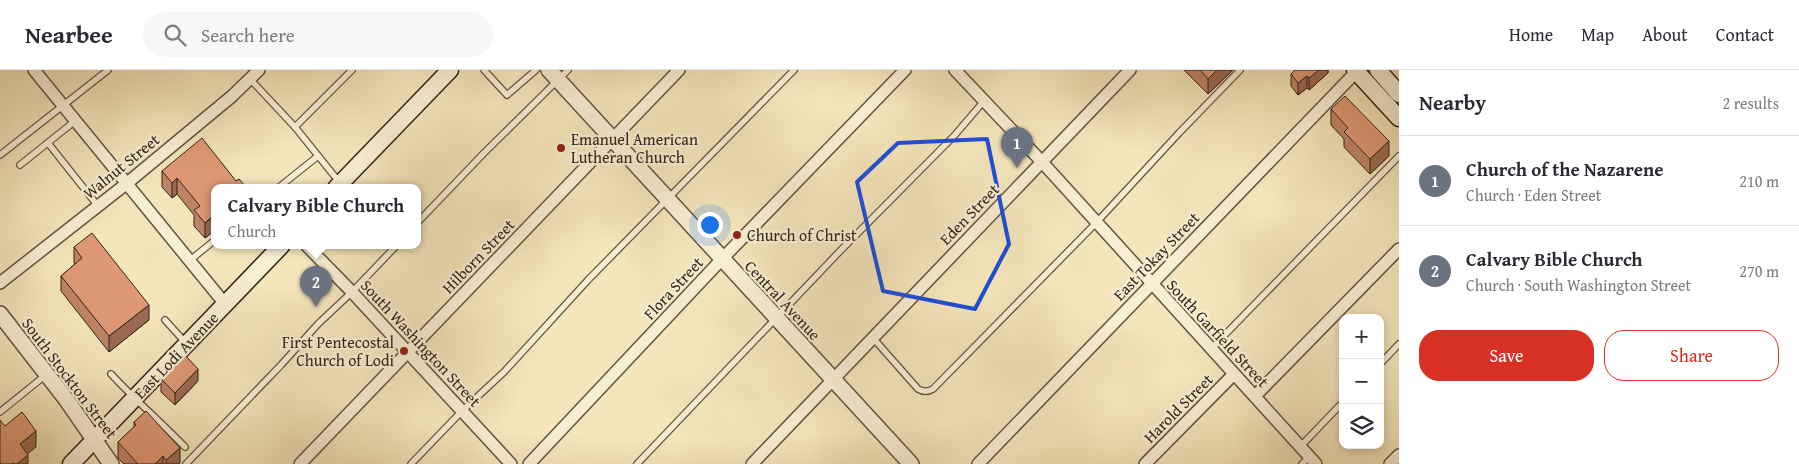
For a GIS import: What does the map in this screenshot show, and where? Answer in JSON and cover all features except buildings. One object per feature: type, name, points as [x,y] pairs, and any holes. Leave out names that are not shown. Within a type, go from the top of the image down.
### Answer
[{"type":"main road","points":[[340,184],[450,70]]},
{"type":"main road","points":[[1356,70],[1399,118]]},
{"type":"main road","points":[[1378,70],[1399,94]]},
{"type":"main road","name":"East Lodi Avenue","points":[[71,464],[278,249]]},
{"type":"street","points":[[34,70],[225,304]]},
{"type":"street","name":"Walnut Street","points":[[0,283],[126,184],[231,97],[259,70]]},
{"type":"street","name":"Hilborn Street","points":[[300,464],[679,70]]},
{"type":"street","name":"Flora Street","points":[[529,464],[722,259],[905,70]]},
{"type":"street","name":"South Garfield Street","points":[[955,70],[1042,162],[1255,396],[1300,447],[1309,462]]},
{"type":"street","name":"Eden Street","points":[[752,464],[1130,70]]},
{"type":"street","name":"East Tokay Street","points":[[978,464],[1152,285],[1356,70]]},
{"type":"street","name":"Central Avenue","points":[[559,73],[612,140],[911,464]]},
{"type":"street","name":"South Washington Street","points":[[310,249],[511,464]]},
{"type":"street","points":[[1255,396],[1399,249]]},
{"type":"street","name":"South Stockton Street","points":[[0,314],[47,374],[111,464]]},
{"type":"street","name":"Harold Street","points":[[1144,464],[1234,374]]},
{"type":"street","points":[[1390,464],[1399,455]]},
{"type":"lane","points":[[0,155],[108,70]]},
{"type":"lane","points":[[295,127],[352,70]]},
{"type":"lane","points":[[484,70],[507,95],[536,70]]},
{"type":"lane","points":[[412,464],[462,411],[504,372],[588,280],[794,70]]},
{"type":"lane","points":[[873,338],[918,389],[928,391],[933,389],[1096,223],[1178,133],[1240,70]]},
{"type":"lane","points":[[421,219],[559,73]]},
{"type":"lane","points":[[250,79],[295,127],[337,184]]},
{"type":"lane","points":[[637,464],[842,249],[954,136],[984,101]]},
{"type":"lane","points":[[20,165],[75,121]]},
{"type":"lane","points":[[48,143],[98,206]]},
{"type":"lane","points":[[283,184],[318,156]]},
{"type":"lane","points":[[1211,348],[1399,156]]},
{"type":"lane","points":[[189,261],[211,243]]},
{"type":"lane","points":[[186,464],[318,324],[393,249]]},
{"type":"lane","points":[[165,320],[187,344]]},
{"type":"lane","points":[[1384,360],[1399,344]]},
{"type":"lane","points":[[0,412],[47,374]]},
{"type":"lane","points":[[111,374],[134,399],[151,412],[185,447]]},
{"type":"lane","points":[[1300,447],[1341,404]]},
{"type":"highlighted area","points":[[987,139],[1009,244],[975,309],[883,291],[857,182],[898,143]]},
{"type":"place","name":"Emanuel American Lutheran Church","points":[[561,148]]},
{"type":"place","name":"Church of the Nazarene","points":[[1017,168]]},
{"type":"place","name":"Church of Christ","points":[[737,235]]},
{"type":"place","name":"Calvary Bible Church","points":[[316,307]]},
{"type":"place","name":"First Pentecostal Church of Lodi","points":[[404,351]]}]
